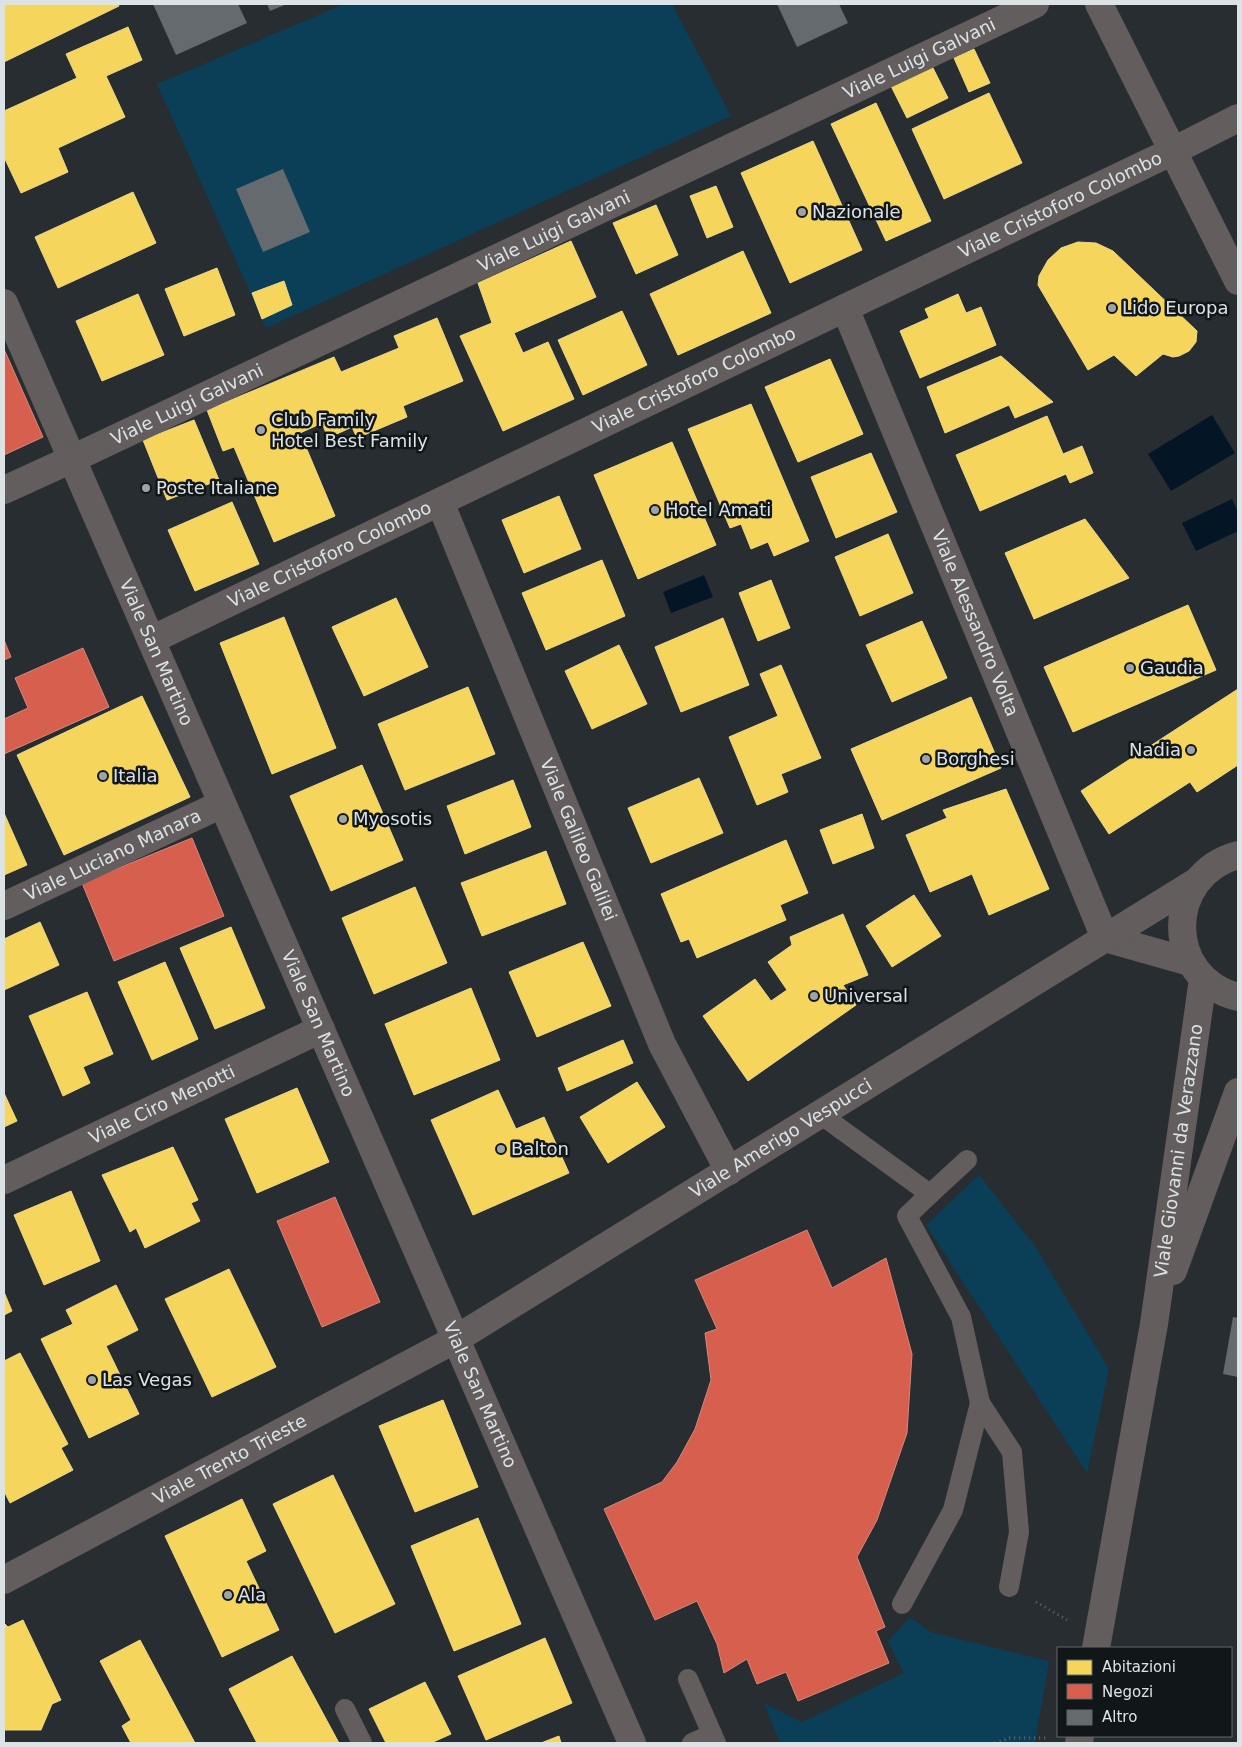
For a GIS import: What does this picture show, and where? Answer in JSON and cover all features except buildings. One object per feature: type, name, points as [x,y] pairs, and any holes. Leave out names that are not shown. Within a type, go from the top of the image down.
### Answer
[{"type":"street","name":"Viale Luigi Galvani","points":[[4,490],[1035,4]]},
{"type":"street","points":[[1099,4],[1238,281]]},
{"type":"street","name":"Viale Cristoforo Colombo","points":[[151,640],[1173,151],[1238,118]]},
{"type":"street","name":"Viale San Martino","points":[[4,303],[632,1743]]},
{"type":"street","name":"Viale Alessandro Volta","points":[[845,308],[1105,938]]},
{"type":"street","name":"Viale Galileo Galilei","points":[[440,502],[662,1044],[729,1171]]},
{"type":"street","name":"Viale Luciano Manara","points":[[4,906],[222,804]]},
{"type":"street","points":[[1197,971],[1183,942],[1182,921],[1186,901],[1196,882],[1210,868],[1227,858],[1238,855]]},
{"type":"street","name":"Viale Amerigo Vespucci","points":[[456,1339],[1196,882]]},
{"type":"street","points":[[1105,938],[1197,971],[1224,993],[1238,996]]},
{"type":"street","name":"Viale Giovanni da Verazzano","points":[[1097,1643],[1154,1324],[1197,971]]},
{"type":"street","name":"Viale Ciro Menotti","points":[[4,1180],[321,1030]]},
{"type":"street","name":"Viale Giovanni da Verazzano","points":[[1154,1324],[1238,1092]]},
{"type":"street","name":"Viale Trento Trieste","points":[[4,1580],[456,1339]]},
{"type":"lane","points":[[820,1114],[930,1194]]},
{"type":"lane","points":[[967,1160],[907,1216],[961,1318],[980,1403],[1012,1452],[1019,1532],[1009,1587]]},
{"type":"lane","points":[[902,1604],[953,1510],[980,1403]]},
{"type":"lane","points":[[688,1678],[714,1739],[692,1743]]},
{"type":"lane","points":[[345,1709],[362,1743]]},
{"type":"path","points":[[1009,1587],[1097,1643]]},
{"type":"path","points":[[995,1743],[1010,1738],[1046,1738]]},
{"type":"shaded area","points":[[344,4],[672,4],[731,116],[266,328],[157,84]]},
{"type":"shaded area","points":[[1212,415],[1235,453],[1171,491],[1148,454]]},
{"type":"shaded area","points":[[1232,499],[1238,512],[1238,531],[1196,551],[1182,523]]},
{"type":"shaded area","points":[[704,575],[713,597],[671,613],[663,592]]},
{"type":"shaded area","points":[[979,1175],[1035,1246],[1109,1369],[1087,1473],[926,1225]]},
{"type":"shaded area","points":[[910,1617],[931,1632],[1049,1661],[1035,1743],[780,1743],[764,1703],[802,1722],[904,1673],[888,1641]]},
{"type":"place","name":"Nazionale","points":[[802,212]]},
{"type":"place","name":"Lido Europa","points":[[1112,308]]},
{"type":"place","name":"Club Family Hotel Best Family","points":[[261,430]]},
{"type":"place","name":"Poste Italiane","points":[[146,488]]},
{"type":"place","name":"Hotel Amati","points":[[655,510]]},
{"type":"place","name":"Gaudia","points":[[1130,668]]},
{"type":"place","name":"Nadia","points":[[1191,750]]},
{"type":"place","name":"Borghesi","points":[[926,759]]},
{"type":"place","name":"Italia","points":[[103,776]]},
{"type":"place","name":"Myosotis","points":[[343,819]]},
{"type":"place","name":"Universal","points":[[814,996]]},
{"type":"place","name":"Balton","points":[[501,1149]]},
{"type":"place","name":"Las Vegas","points":[[92,1380]]},
{"type":"place","name":"Ala","points":[[228,1595]]}]
